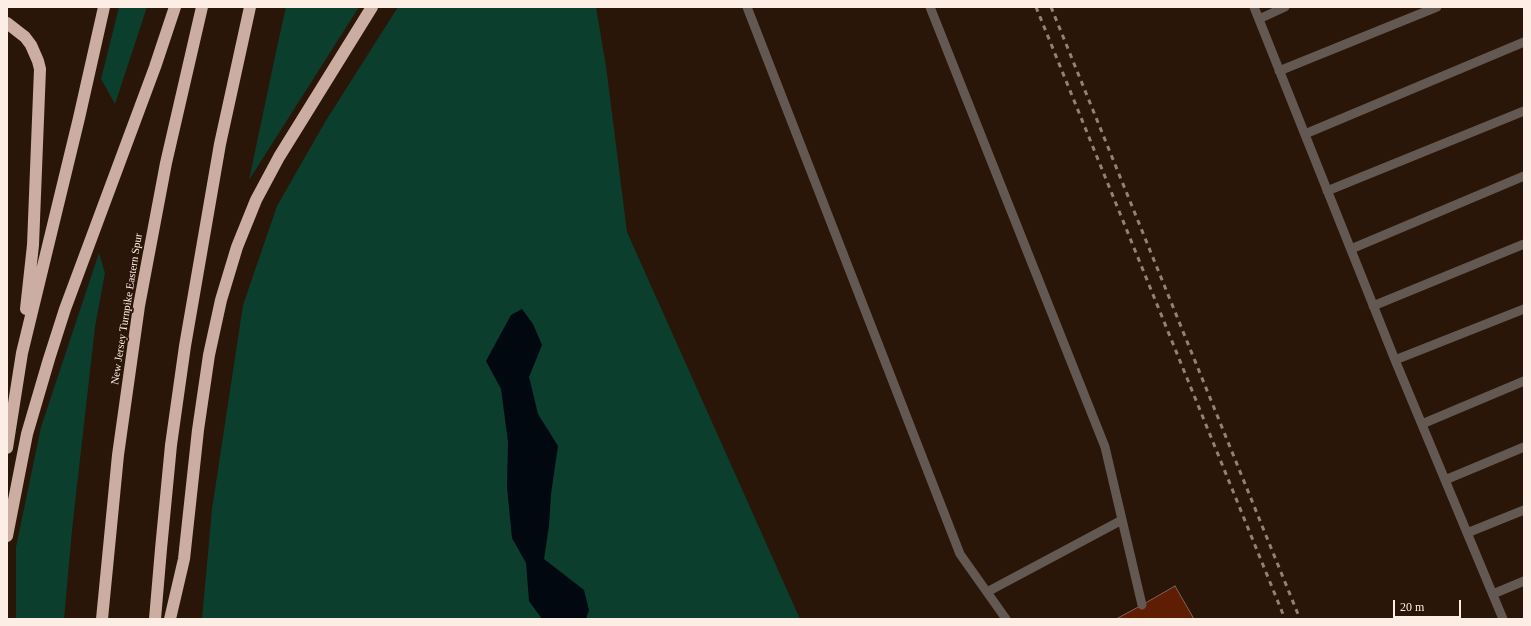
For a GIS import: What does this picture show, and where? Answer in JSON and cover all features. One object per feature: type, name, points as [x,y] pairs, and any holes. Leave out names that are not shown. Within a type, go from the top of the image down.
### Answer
[{"type":"highway","points":[[22,353],[88,82],[104,7]]},
{"type":"highway","points":[[7,536],[27,434],[47,365],[66,309],[155,67],[175,7]]},
{"type":"highway","name":"New Jersey Turnpike Eastern Spur","points":[[102,619],[118,455],[139,306],[166,163],[202,7]]},
{"type":"highway","points":[[155,619],[160,550],[185,346],[220,144],[250,7]]},
{"type":"highway","points":[[170,619],[184,559],[199,422],[208,361],[221,300],[237,246],[256,200],[278,157],[372,7]]},
{"type":"highway","points":[[7,23],[18,30],[31,45],[40,69],[33,245],[22,353],[7,448]]},
{"type":"lane","points":[[747,7],[960,554],[1006,619]]},
{"type":"lane","points":[[930,7],[1105,447],[1142,605]]},
{"type":"lane","points":[[1254,7],[1373,306],[1503,619]]},
{"type":"lane","points":[[1258,18],[1285,7]]},
{"type":"lane","points":[[1279,71],[1437,7]]},
{"type":"lane","points":[[1305,134],[1524,42]]},
{"type":"lane","points":[[1327,191],[1524,111]]},
{"type":"lane","points":[[1351,249],[1524,176]]},
{"type":"lane","points":[[1373,306],[1524,244]]},
{"type":"lane","points":[[1395,360],[1524,309]]},
{"type":"lane","points":[[1422,424],[1524,381]]},
{"type":"lane","points":[[1445,480],[1524,447]]},
{"type":"lane","points":[[1468,533],[1524,510]]},
{"type":"lane","points":[[987,592],[1122,520]]},
{"type":"lane","points":[[1493,594],[1524,581]]},
{"type":"green space","points":[[119,7],[147,7],[115,104],[101,79]]},
{"type":"green space","points":[[286,7],[359,7],[249,180],[277,47]]},
{"type":"green space","points":[[398,7],[596,7],[606,66],[627,232],[800,619],[202,619],[212,509],[243,305],[277,206],[325,122]]},
{"type":"green space","points":[[99,253],[105,273],[95,327],[72,530],[64,619],[16,619],[16,547],[41,427]]},
{"type":"shaded area","points":[[522,309],[533,324],[542,345],[529,377],[538,414],[558,446],[544,559],[584,590],[589,610],[586,619],[542,619],[529,601],[526,563],[512,538],[507,487],[508,442],[501,389],[486,361],[511,315]]},
{"type":"building","points":[[1175,586],[1194,619],[1116,619],[1142,605]]},
{"type":"railway","points":[[1036,7],[1285,619]]},
{"type":"railway","points":[[1051,7],[1300,619]]}]
